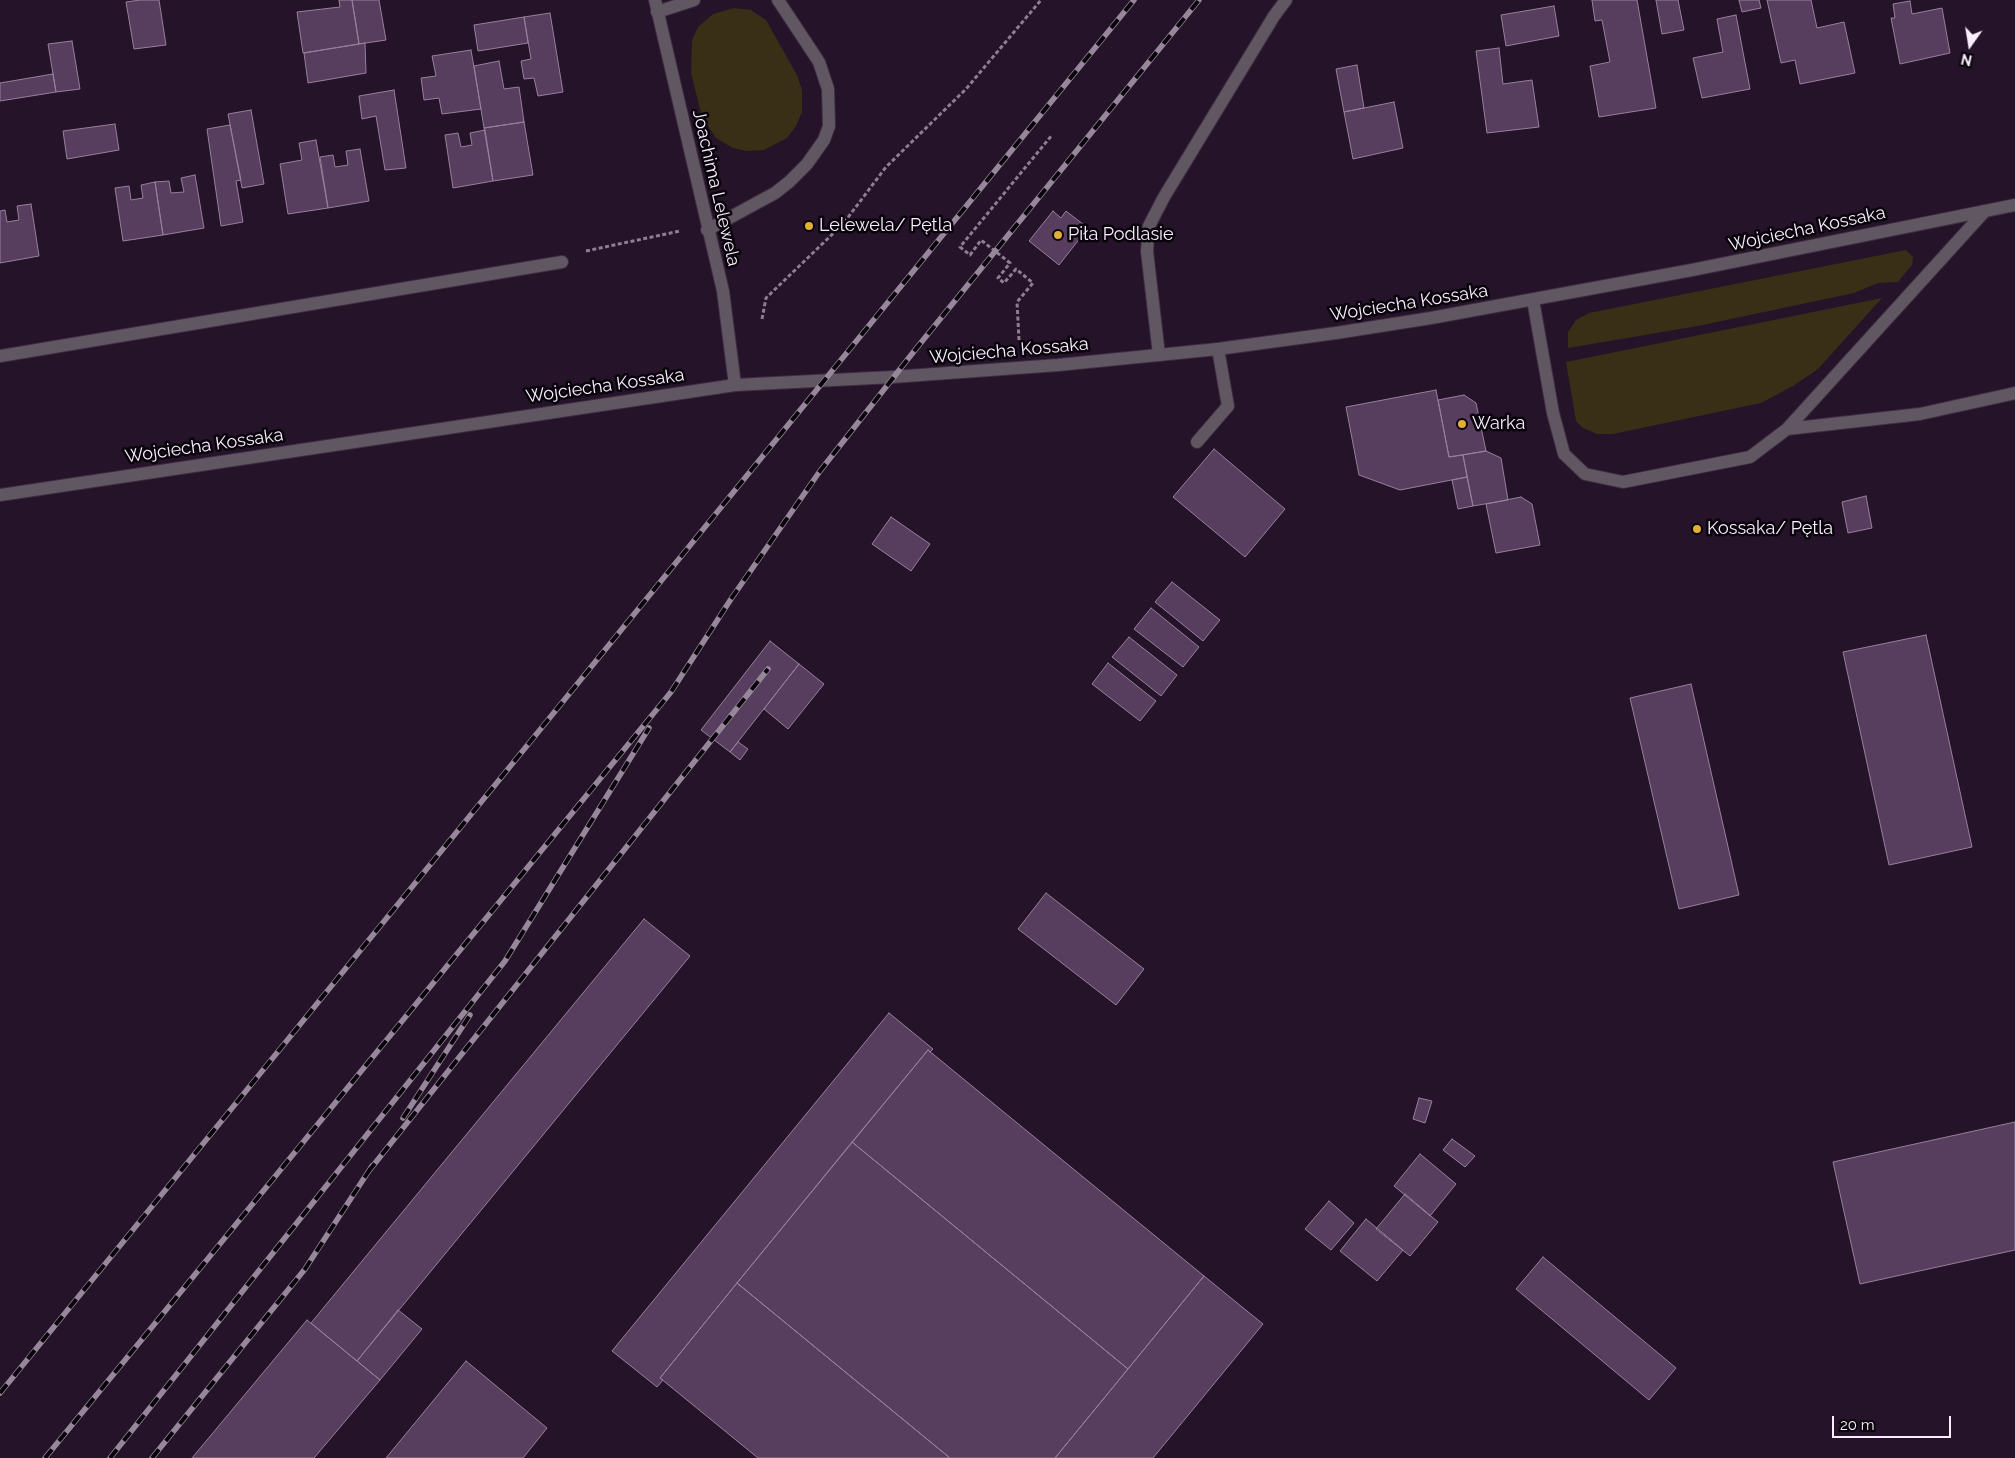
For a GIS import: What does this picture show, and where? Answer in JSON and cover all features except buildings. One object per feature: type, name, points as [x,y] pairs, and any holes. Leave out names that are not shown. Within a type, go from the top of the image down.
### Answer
[{"type":"street","points":[[656,6],[694,0]]},
{"type":"street","points":[[707,230],[775,193],[789,182],[807,164],[824,140],[829,126],[828,89],[819,62],[778,0]]},
{"type":"street","points":[[1159,355],[1147,252],[1149,226],[1164,197],[1274,16],[1286,0]]},
{"type":"street","name":"Joachima Lelewela","points":[[656,6],[707,230],[723,291],[735,385]]},
{"type":"street","name":"Wojciecha Kossaka","points":[[0,495],[735,385],[949,373],[1159,355],[1218,349],[1412,321],[1533,300],[2015,204]]},
{"type":"street","points":[[1533,300],[1553,413],[1564,454],[1585,474],[1623,482],[1750,457],[1787,429],[1985,211]]},
{"type":"street","points":[[0,356],[562,262]]},
{"type":"street","points":[[1196,442],[1228,406],[1218,349]]},
{"type":"street","points":[[1787,429],[1920,414],[2015,393]]},
{"type":"path","points":[[762,319],[766,298],[843,224],[886,167],[966,89],[1041,0]]},
{"type":"path","points":[[1019,342],[1017,302],[1033,283],[1016,269],[1004,283],[998,278],[1010,263],[981,240],[970,255],[960,247],[1052,136]]},
{"type":"path","points":[[562,262],[588,250],[683,230]]},
{"type":"shaded area","points":[[734,8],[751,10],[766,20],[797,75],[802,90],[802,112],[796,126],[787,138],[764,150],[746,151],[733,148],[716,138],[702,117],[691,73],[692,40],[698,27],[713,14]]},
{"type":"shaded area","points":[[1906,250],[1913,257],[1912,265],[1898,282],[1878,283],[1854,293],[1698,326],[1568,348],[1568,332],[1576,320],[1589,313]]},
{"type":"shaded area","points":[[1882,298],[1818,369],[1793,386],[1761,403],[1613,434],[1597,434],[1583,428],[1576,421],[1566,362]]},
{"type":"railway","points":[[0,1393],[1134,0]]},
{"type":"railway","points":[[45,1458],[671,692],[731,599],[820,471],[915,350],[1199,0]]},
{"type":"railway","points":[[368,1172],[768,669]]},
{"type":"railway","points":[[110,1458],[505,961],[649,728]]},
{"type":"railway","points":[[403,1118],[470,1015]]},
{"type":"railway","points":[[152,1458],[305,1269],[372,1166]]},
{"type":"place","name":"Lelewela/ Pętla","points":[[809,226]]},
{"type":"place","name":"Piła Podlasie","points":[[1058,235]]},
{"type":"place","name":"Warka","points":[[1462,424]]},
{"type":"place","name":"Kossaka/ Pętla","points":[[1697,529]]}]
